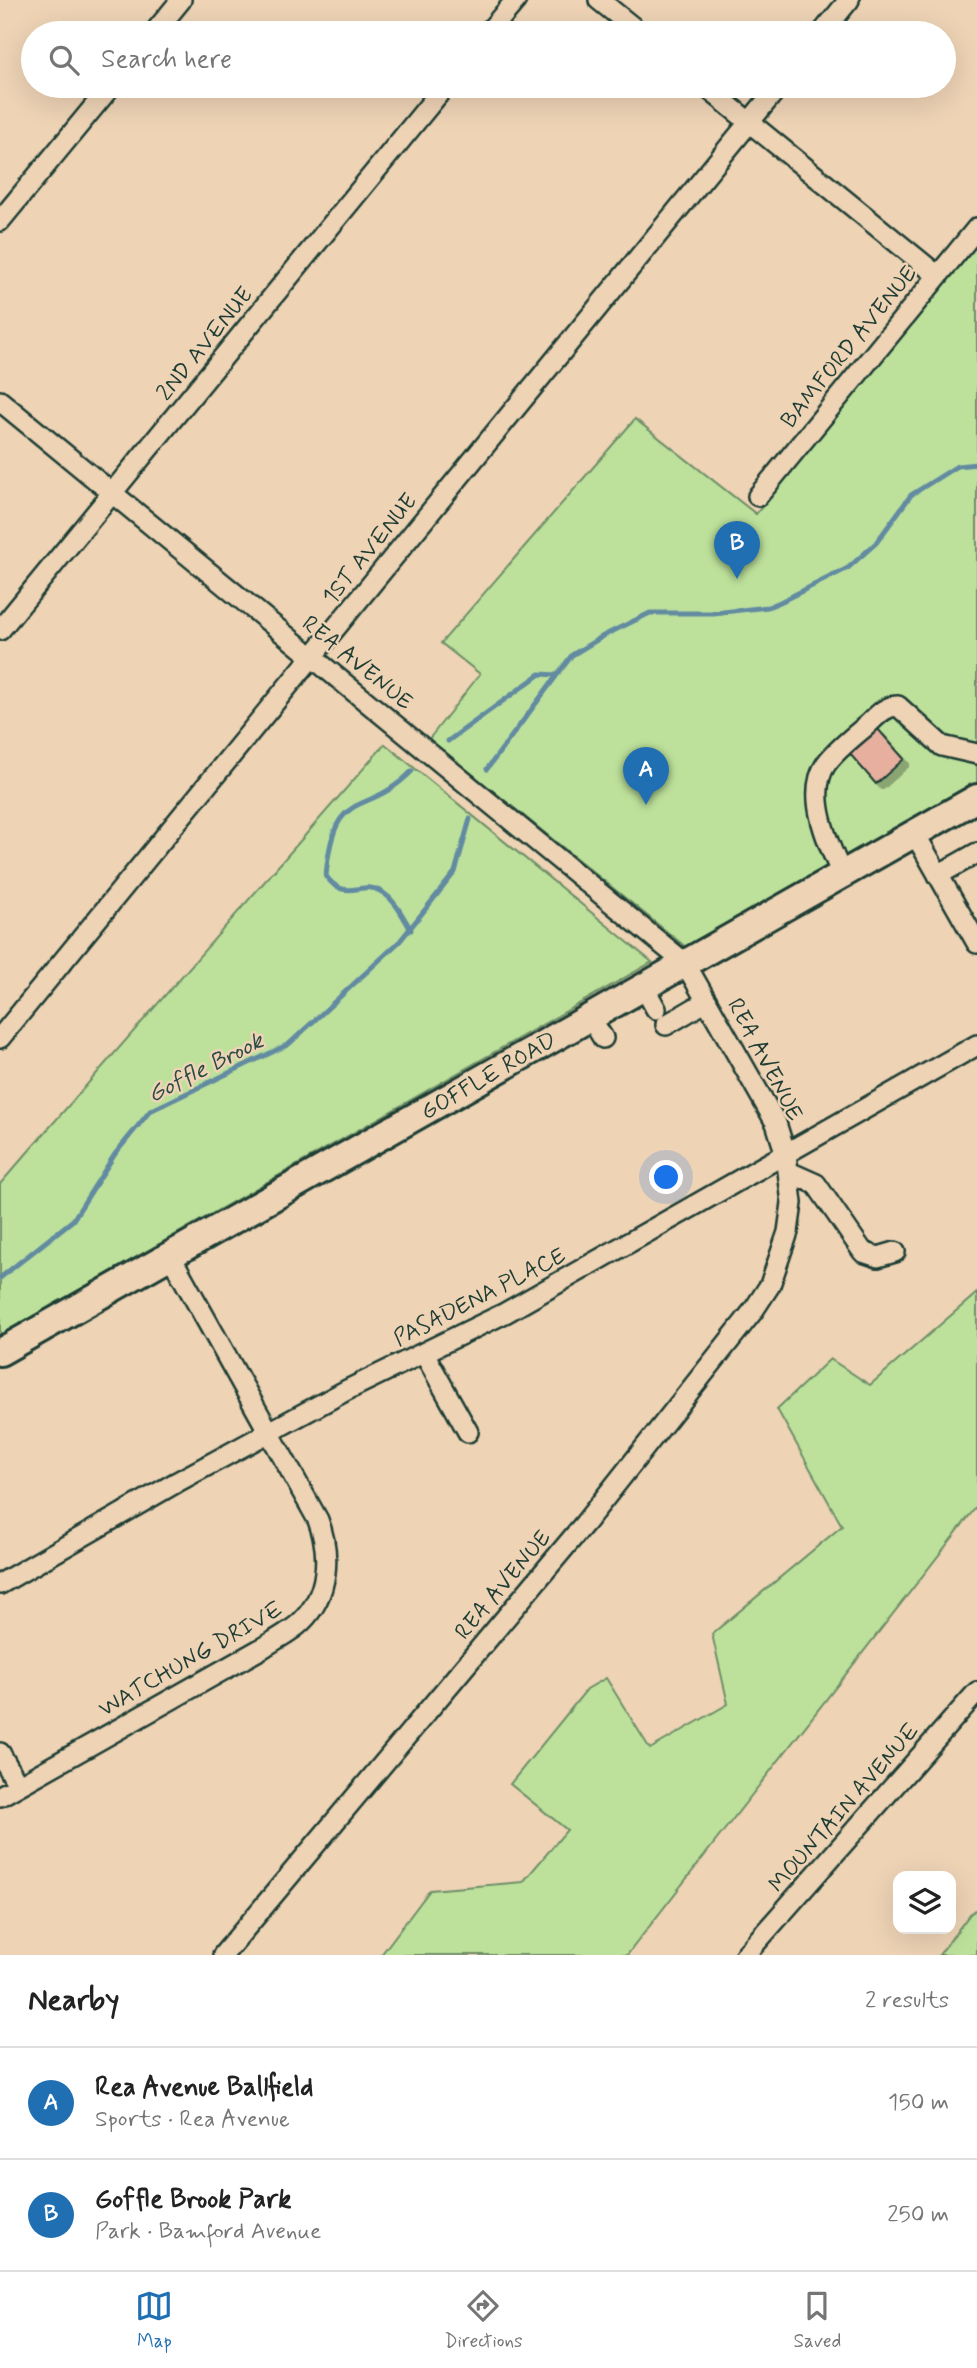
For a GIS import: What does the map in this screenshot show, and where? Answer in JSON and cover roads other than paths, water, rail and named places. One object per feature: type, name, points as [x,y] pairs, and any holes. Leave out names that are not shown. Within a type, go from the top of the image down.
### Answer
[{"type":"main road","name":"GOFFLE ROAD","points":[[0,1352],[170,1255],[596,1027],[655,1007],[685,963],[977,798]]},
{"type":"street","points":[[164,21],[181,0]]},
{"type":"street","points":[[498,21],[516,0]]},
{"type":"street","points":[[599,0],[625,21]]},
{"type":"street","points":[[832,21],[849,0]]},
{"type":"street","points":[[0,221],[101,98]]},
{"type":"street","name":"2ND AVENUE","points":[[0,630],[435,98]]},
{"type":"street","points":[[720,98],[938,276]]},
{"type":"street","name":"1ST AVENUE","points":[[0,1038],[769,98]]},
{"type":"street","name":"BAMFORD AVENUE","points":[[758,496],[977,228]]},
{"type":"street","name":"REA AVENUE","points":[[0,401],[685,963],[776,1123],[787,1163],[792,1203],[788,1232],[770,1285],[753,1311],[593,1513],[223,1955]]},
{"type":"street","points":[[842,874],[821,825],[821,786],[826,765],[861,730],[887,708],[898,706],[942,746],[977,754]]},
{"type":"street","points":[[915,834],[977,943]]},
{"type":"street","points":[[938,875],[977,853]]},
{"type":"street","points":[[655,1007],[707,1001]]},
{"type":"street","name":"PASADENA PLACE","points":[[0,1584],[177,1482],[347,1390],[505,1313],[787,1163],[977,1045]]},
{"type":"street","points":[[787,1163],[816,1184],[863,1252],[878,1257],[895,1252]]},
{"type":"street","name":"WATCHUNG DRIVE","points":[[0,1796],[264,1647],[300,1623],[310,1612],[326,1572],[323,1533],[170,1255]]},
{"type":"street","points":[[424,1353],[468,1432]]},
{"type":"street","name":"MOUNTAIN AVENUE","points":[[745,1955],[977,1692]]},
{"type":"street","points":[[0,1753],[18,1786]]},
{"type":"waterway","name":"Goffle Brook","points":[[487,769],[572,655],[650,613],[714,613],[768,607],[780,602],[848,568],[876,543],[911,495],[957,466],[977,464]]},
{"type":"waterway","name":"Goffle Brook","points":[[448,741],[540,674],[557,675]]},
{"type":"waterway","name":"Goffle Brook","points":[[411,930],[385,894],[373,888],[346,890],[333,884],[326,876],[330,847],[336,827],[344,815],[395,786],[412,771]]},
{"type":"waterway","name":"Goffle Brook","points":[[0,1278],[73,1220],[115,1154],[150,1111],[289,1044],[400,941],[455,872],[470,819]]},
{"type":"place","name":"Goffle Brook Park","points":[[737,579]]},
{"type":"place","name":"Rea Avenue Ballfield","points":[[646,805]]}]
